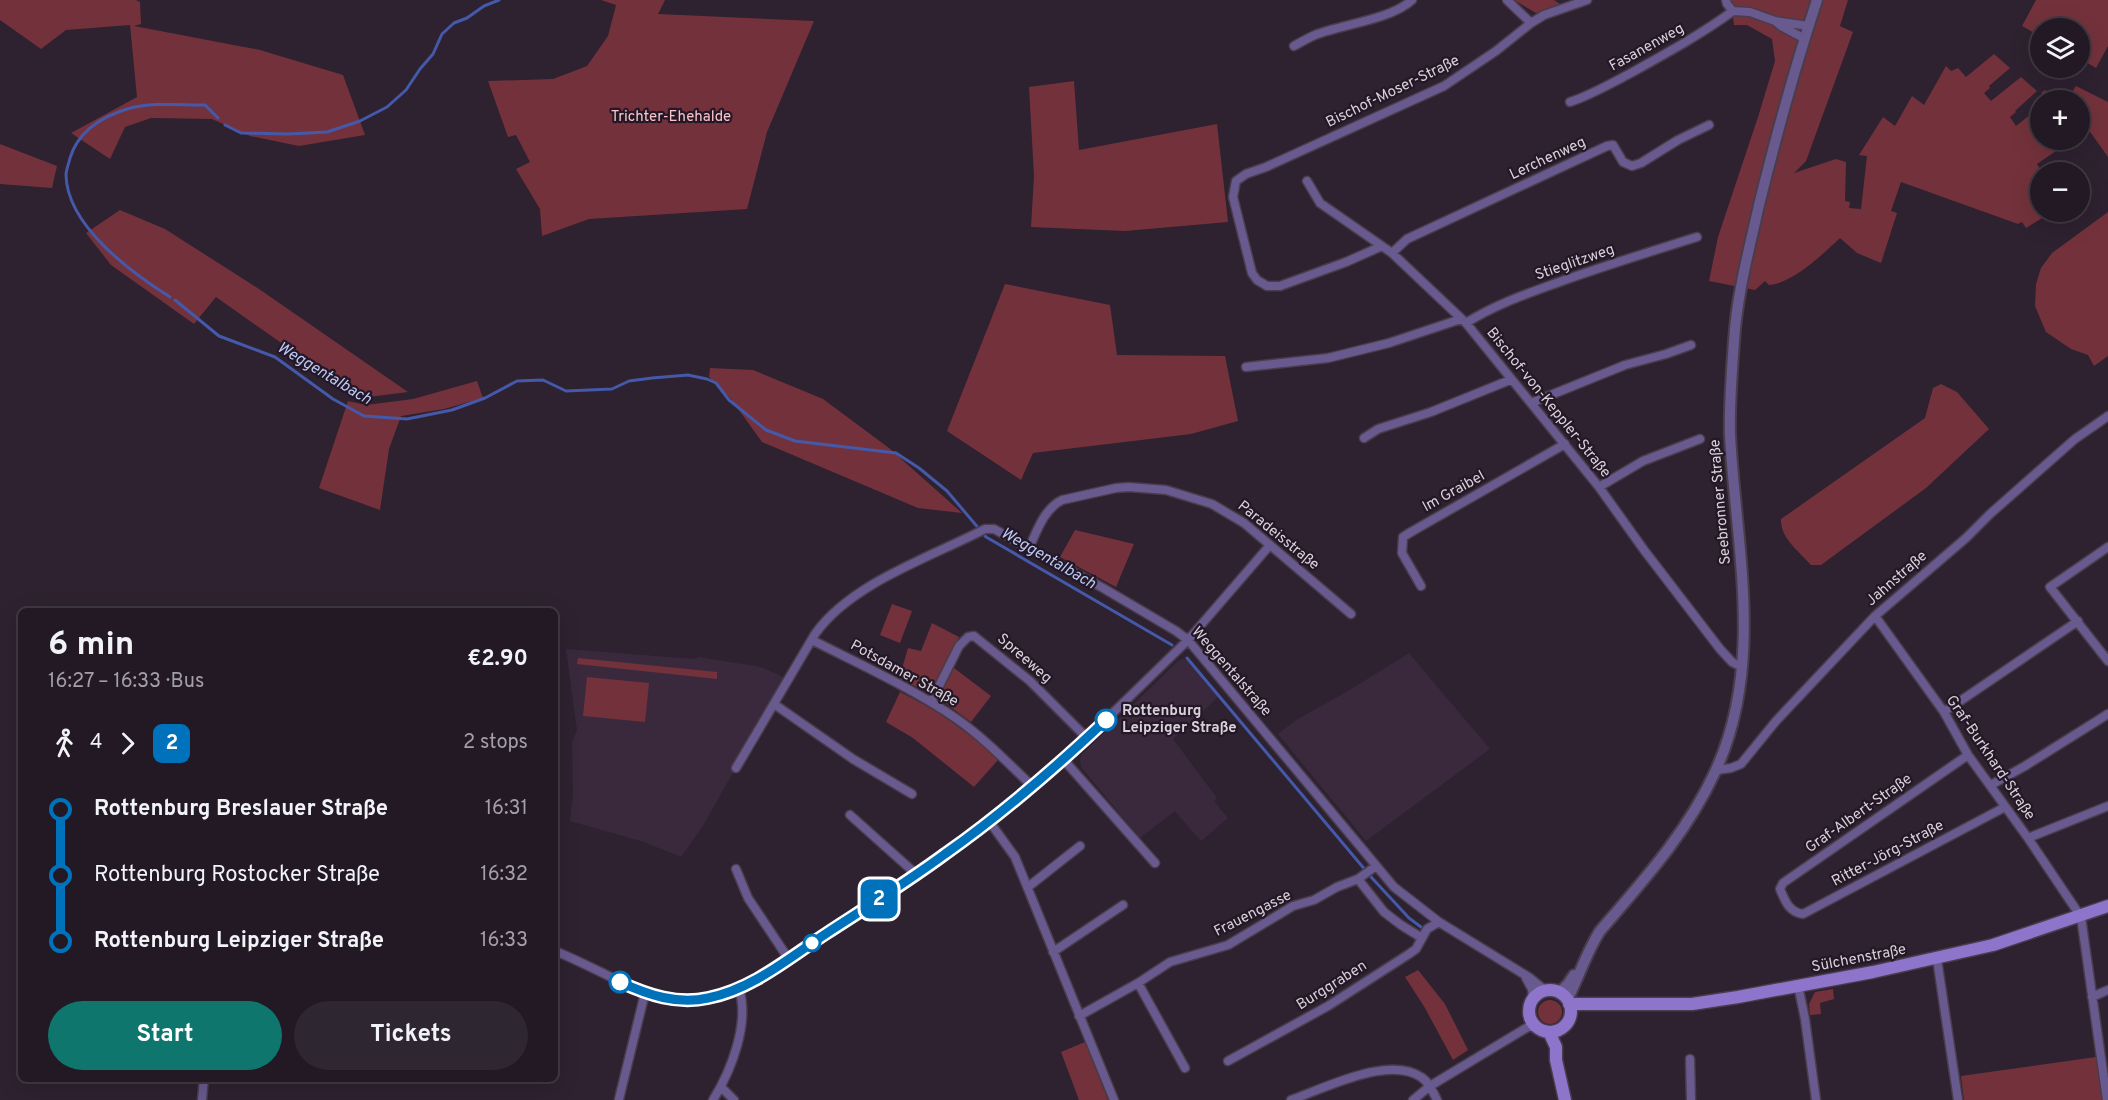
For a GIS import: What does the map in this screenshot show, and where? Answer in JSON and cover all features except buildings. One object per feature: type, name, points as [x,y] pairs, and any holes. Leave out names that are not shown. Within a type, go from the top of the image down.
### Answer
[{"type":"main road","name":"Sülchenstraße","points":[[1562,1000],[1609,1004],[1692,1004],[1937,959],[1994,945],[2108,906]]},
{"type":"main road","points":[[1533,999],[1562,1000],[1565,1025],[1555,1030],[1532,1024],[1529,1010],[1533,999]]},
{"type":"main road","points":[[1555,1030],[1556,1060],[1565,1100]]},
{"type":"street","points":[[1294,46],[1316,35],[1390,12],[1412,0]]},
{"type":"street","points":[[1508,0],[1531,23]]},
{"type":"street","name":"Bischof-Moser-Straße","points":[[1382,246],[1280,286],[1267,286],[1257,280],[1252,273],[1233,197],[1236,181],[1246,174],[1444,86],[1544,15],[1587,0]]},
{"type":"street","points":[[1726,0],[1732,11],[1750,12],[1775,21],[1809,26]]},
{"type":"street","name":"Seebronner Straße","points":[[1562,1000],[1568,984],[1582,966],[1600,932],[1678,838],[1716,770],[1730,730],[1742,667],[1745,618],[1730,432],[1736,323],[1744,268],[1772,151],[1817,0]]},
{"type":"street","name":"Fasanenweg","points":[[1570,102],[1587,96],[1702,33],[1732,11]]},
{"type":"street","points":[[1775,21],[1805,39]]},
{"type":"street","name":"Lerchenweg","points":[[1392,253],[1407,239],[1607,147],[1613,146],[1623,162],[1632,166],[1641,164],[1678,140],[1709,125]]},
{"type":"street","name":"Bischof-von-Keppler-Straße","points":[[1307,181],[1320,203],[1392,253],[1464,321],[1599,487],[1711,638],[1732,662],[1742,667]]},
{"type":"street","name":"Stieglitzweg","points":[[1246,366],[1328,358],[1389,343],[1464,321],[1507,301],[1697,237]]},
{"type":"street","points":[[1531,403],[1625,365],[1691,345]]},
{"type":"street","points":[[1364,438],[1378,429],[1431,412],[1510,380]]},
{"type":"street","name":"Jahnstraße","points":[[1716,770],[1741,764],[1776,721],[1875,616],[1966,538],[2075,439],[2108,416]]},
{"type":"street","points":[[1599,487],[1643,461],[1700,439]]},
{"type":"street","name":"Im Graibel","points":[[1421,586],[1402,553],[1403,537],[1565,444]]},
{"type":"street","name":"Paradeisstraße","points":[[1029,548],[1047,513],[1056,503],[1116,488],[1166,490],[1212,504],[1235,516],[1351,614]]},
{"type":"street","name":"Weggentalstraße","points":[[736,768],[825,621],[856,596],[911,564],[982,530],[994,529],[1103,588],[1188,640],[1374,868],[1394,887],[1439,922],[1562,1000]]},
{"type":"street","points":[[558,952],[645,993],[673,999],[702,999],[739,989],[916,874],[989,821],[1032,786],[1087,738],[1188,640],[1270,545]]},
{"type":"street","points":[[2108,547],[2050,587],[2108,661]]},
{"type":"street","name":"Graf-Burkhard-Straße","points":[[1875,616],[1944,712],[1968,755],[2081,917]]},
{"type":"street","points":[[1944,712],[2078,621]]},
{"type":"street","name":"Spreeweg","points":[[931,702],[959,646],[968,637],[974,636],[1030,681],[1087,738]]},
{"type":"street","name":"Potsdamer Straße","points":[[812,640],[931,702],[972,730],[1032,786]]},
{"type":"street","points":[[774,704],[853,759],[912,794]]},
{"type":"street","points":[[1990,784],[2025,766],[2108,714]]},
{"type":"street","name":"Graf-Albert-Straße","points":[[1786,904],[1780,889],[1783,883],[1968,755]]},
{"type":"street","points":[[1063,759],[1155,863]]},
{"type":"street","points":[[2028,838],[2108,806]]},
{"type":"street","name":"Ritter-Jörg-Straße","points":[[1786,904],[1796,913],[1803,914],[2005,807]]},
{"type":"street","points":[[850,815],[916,874]]},
{"type":"street","points":[[989,821],[1015,857],[1114,1100]]},
{"type":"street","points":[[1028,887],[1080,846]]},
{"type":"street","name":"Frauengasse","points":[[1079,1016],[1138,984],[1170,962],[1228,945],[1293,906],[1314,900],[1360,878],[1374,868]]},
{"type":"street","points":[[736,869],[748,898],[788,958]]},
{"type":"street","points":[[1360,878],[1384,912],[1422,938]]},
{"type":"street","points":[[1053,952],[1123,905]]},
{"type":"street","points":[[2081,917],[2107,1100]]},
{"type":"street","name":"Burggraben","points":[[1228,1061],[1349,993],[1416,949],[1427,929],[1439,922]]},
{"type":"street","points":[[1937,959],[1958,1100]]},
{"type":"street","points":[[1524,975],[1532,989],[1533,999]]},
{"type":"street","points":[[1138,984],[1185,1068]]},
{"type":"street","points":[[1798,985],[1805,1018],[1816,1100]]},
{"type":"street","points":[[713,1100],[731,1064],[739,1033],[742,1003],[739,989]]},
{"type":"street","points":[[2091,997],[2108,990]]},
{"type":"street","points":[[619,1099],[645,993]]},
{"type":"street","points":[[1413,1100],[1430,1086],[1532,1024]]},
{"type":"street","points":[[1690,1059],[1691,1100]]},
{"type":"street","points":[[1291,1100],[1374,1070],[1394,1070],[1422,1077],[1437,1100]]},
{"type":"street","points":[[202,1100],[204,1082]]},
{"type":"street","points":[[721,1087],[734,1100]]},
{"type":"shaded area","points":[[566,649],[694,659],[699,657],[761,667],[786,678],[703,826],[681,857],[644,842],[570,821],[573,795],[572,742],[577,730]]},
{"type":"shaded area","points":[[1409,653],[1490,749],[1366,841],[1278,734],[1296,720]]},
{"type":"shaded area","points":[[1179,660],[1189,661],[1218,697],[1173,739],[1217,798],[1214,801],[1228,818],[1201,841],[1175,811],[1140,838],[1081,767],[1080,760],[1082,754]]},
{"type":"green space","points":[[0,0],[136,0],[140,2],[141,24],[134,26],[260,50],[343,75],[365,135],[299,146],[250,136],[212,119],[151,118],[125,127],[110,159],[71,133],[137,97],[130,25],[66,30],[41,49],[0,20]]},
{"type":"green space","name":"Trichter-Ehehalde","points":[[601,0],[665,0],[658,14],[814,21],[767,132],[747,209],[589,219],[542,236],[540,209],[516,169],[530,162],[516,135],[508,137],[488,81],[553,79],[587,66],[608,36],[616,5]]},
{"type":"green space","points":[[1514,0],[1554,0],[1560,4],[1536,13]]},
{"type":"green space","points":[[1731,0],[1848,0],[1840,26],[1853,32],[1806,161],[1794,173],[1836,159],[1846,162],[1845,201],[1850,202],[1849,208],[1861,209],[1867,156],[1859,155],[1883,117],[1895,126],[1912,96],[1924,105],[1946,66],[1951,71],[1958,68],[1966,77],[1994,54],[2010,68],[1984,93],[1991,101],[2021,77],[2036,90],[2030,90],[2030,97],[2010,117],[2016,126],[2030,115],[2030,150],[2057,150],[2040,162],[2030,162],[2030,222],[2036,222],[2026,228],[2022,222],[2018,224],[1901,182],[1891,211],[1897,213],[1881,263],[1857,253],[1840,238],[1807,267],[1778,283],[1769,285],[1765,281],[1755,290],[1709,281],[1718,237],[1775,61],[1772,39],[1747,25],[1734,25]]},
{"type":"green space","points":[[2036,0],[2108,0],[2108,46],[2096,68],[2090,64],[2090,18],[2030,18],[2030,30],[2022,26]]},
{"type":"green space","points":[[1074,81],[1079,150],[1217,124],[1228,222],[1125,231],[1031,227],[1034,176],[1029,87]]},
{"type":"green space","points":[[2090,93],[2108,102],[2108,157],[2090,132]]},
{"type":"green space","points":[[0,144],[57,166],[52,188],[0,184]]},
{"type":"green space","points":[[120,210],[165,229],[259,289],[408,392],[368,397],[344,387],[216,297],[194,324],[111,265],[86,233]]},
{"type":"green space","points":[[2108,212],[2108,356],[2094,366],[2088,355],[2071,349],[2046,332],[2035,306],[2036,284],[2041,268],[2052,253]]},
{"type":"green space","points":[[1005,284],[1110,305],[1117,355],[1225,356],[1238,421],[1191,434],[1033,453],[1021,480],[947,431]]},
{"type":"green space","points":[[710,368],[753,370],[823,399],[889,448],[962,513],[918,508],[762,442],[731,399],[709,377]]},
{"type":"green space","points":[[477,381],[483,398],[444,409],[401,416],[389,449],[380,510],[319,488],[348,401],[366,405],[413,399]]},
{"type":"green space","points":[[1941,384],[1957,392],[1989,429],[1926,488],[1821,565],[1811,565],[1787,538],[1781,519],[1925,418],[1933,388]]},
{"type":"green space","points":[[1075,530],[1134,544],[1116,587],[1060,557]]},
{"type":"green space","points":[[892,604],[912,611],[900,643],[880,635]]},
{"type":"green space","points":[[932,623],[959,637],[933,686],[924,690],[899,679],[908,648],[921,651]]},
{"type":"green space","points":[[578,658],[717,672],[717,679],[577,664]]},
{"type":"green space","points":[[954,668],[991,696],[971,722],[941,700],[942,692]]},
{"type":"green space","points":[[587,677],[649,683],[645,722],[583,716]]},
{"type":"green space","points":[[900,692],[952,722],[998,760],[974,787],[913,738],[886,722]]},
{"type":"green space","points":[[1418,970],[1445,1004],[1468,1050],[1453,1060],[1405,977]]},
{"type":"green space","points":[[1833,989],[1834,999],[1820,1003],[1821,1014],[1810,1015],[1809,1004],[1815,992]]},
{"type":"green space","points":[[1550,1000],[1555,1001],[1561,1007],[1561,1017],[1555,1023],[1550,1024],[1545,1023],[1539,1017],[1538,1012],[1539,1007],[1545,1001]]},
{"type":"green space","points":[[1085,1042],[1108,1100],[1079,1100],[1061,1052]]},
{"type":"green space","points":[[2096,1057],[2102,1100],[1964,1100],[1961,1076]]},
{"type":"waterway","name":"Weggentalbach","points":[[225,125],[241,133],[289,134],[327,132],[360,121],[387,107],[406,90],[433,54],[442,34],[454,23],[499,0]]},
{"type":"waterway","name":"Weggentalbach","points":[[170,297],[121,261],[89,230],[69,194],[67,169],[74,149],[85,133],[108,116],[127,109],[156,105],[205,105],[218,118]]},
{"type":"waterway","name":"Weggentalbach","points":[[175,300],[219,336],[275,357],[333,399],[364,416],[407,419],[452,410],[485,398],[517,381],[543,380],[566,391],[612,389],[629,381],[652,378],[688,375],[707,379],[716,383],[729,400],[766,430],[795,441],[896,453],[947,491],[986,537],[1172,645]]},
{"type":"waterway","name":"Weggentalbach","points":[[1187,658],[1372,878],[1409,918],[1421,927]]},
{"type":"bus line","name":"2","points":[[620,982],[661,998],[683,1000],[718,996],[750,984],[963,841],[1032,786],[1106,720]]},
{"type":"place","name":"Rottenburg Leipziger Straße","points":[[1106,720]]}]
